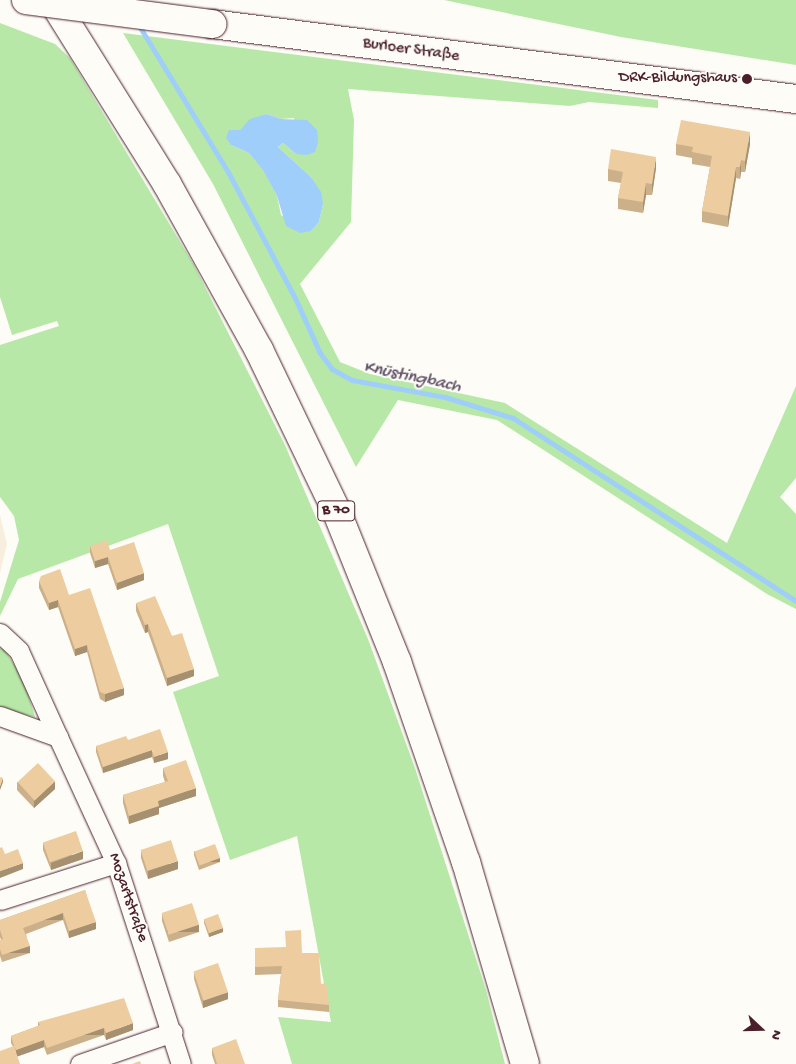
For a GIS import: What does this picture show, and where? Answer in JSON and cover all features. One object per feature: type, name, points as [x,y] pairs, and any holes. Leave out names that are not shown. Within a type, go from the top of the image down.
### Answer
[{"type":"main road","name":"Burloer Straße","points":[[26,0],[796,98]]},
{"type":"main road","name":"B 70","points":[[52,0],[177,202],[259,350],[336,510],[397,662],[466,862],[525,1064]]},
{"type":"street","name":"Mozartstraße","points":[[0,633],[19,651],[116,863],[181,1064]]},
{"type":"street","points":[[0,716],[58,737]]},
{"type":"street","points":[[0,900],[116,863]]},
{"type":"street","points":[[80,1064],[172,1032]]},
{"type":"shaded area","points":[[0,515],[7,544],[0,573]]},
{"type":"green space","points":[[444,0],[796,0],[796,65],[621,37]]},
{"type":"green space","points":[[0,23],[55,44],[70,58],[194,265],[285,445],[368,639],[415,768],[486,990],[505,1064],[292,1064],[278,1017],[331,1022],[297,836],[230,860],[173,692],[219,676],[168,524],[18,579],[0,616],[0,602],[19,540],[14,516],[0,497],[0,345],[59,326],[57,321],[12,335],[0,297]]},
{"type":"green space","points":[[123,33],[658,100],[658,108],[589,102],[570,106],[348,89],[354,120],[351,222],[300,284],[340,362],[370,374],[505,403],[727,543],[796,386],[796,478],[780,497],[796,514],[796,609],[767,594],[497,420],[398,400],[356,467],[213,184]],"holes":[[[267,114],[281,119],[294,118],[296,154],[283,143],[278,147],[311,177],[323,204],[319,222],[311,231],[281,215],[277,196],[263,169],[249,153],[231,145],[229,130],[240,130]]]},
{"type":"green space","points":[[0,648],[5,650],[24,680],[35,717],[0,708]]},
{"type":"water","points":[[267,114],[281,119],[307,120],[317,130],[318,143],[315,152],[307,155],[296,154],[283,143],[278,147],[311,177],[321,192],[323,204],[319,222],[311,231],[300,233],[286,226],[277,196],[263,170],[249,153],[231,145],[226,138],[229,130],[240,130],[250,119]]},
{"type":"building","points":[[681,120],[750,132],[745,161],[741,160],[740,167],[736,167],[728,216],[702,211],[712,156],[692,152],[693,147],[676,144]]},
{"type":"building","points":[[611,149],[656,157],[652,184],[646,183],[643,202],[618,198],[623,172],[608,169]]},
{"type":"building","points":[[107,540],[110,550],[134,542],[144,573],[117,583],[108,557],[95,561],[90,546]]},
{"type":"building","points":[[60,569],[69,595],[90,588],[124,688],[105,694],[100,692],[87,645],[75,649],[58,600],[49,603],[39,581],[41,576]]},
{"type":"building","points":[[155,596],[172,636],[182,633],[194,669],[167,678],[148,624],[145,625],[136,603]]},
{"type":"building","points":[[160,729],[168,752],[154,757],[152,750],[103,767],[96,746],[126,736],[128,740]]},
{"type":"building","points":[[186,760],[196,788],[158,801],[159,806],[129,816],[123,795],[168,781],[163,768]]},
{"type":"building","points":[[38,763],[55,781],[35,800],[18,782]]},
{"type":"building","points":[[76,831],[83,851],[50,862],[43,842]]},
{"type":"building","points":[[171,840],[178,861],[147,871],[141,850]]},
{"type":"building","points":[[215,844],[220,858],[199,866],[194,852]]},
{"type":"building","points":[[2,847],[5,854],[18,849],[23,863],[0,871],[0,848]]},
{"type":"building","points":[[85,890],[96,922],[69,931],[63,913],[23,928],[30,946],[2,955],[0,940],[3,939],[0,930],[0,920]]},
{"type":"building","points":[[192,903],[199,925],[169,935],[162,913]]},
{"type":"building","points":[[218,914],[223,928],[209,933],[204,919]]},
{"type":"building","points":[[301,930],[302,953],[319,953],[321,984],[326,983],[329,1005],[278,1000],[282,966],[255,967],[255,948],[286,947],[285,931]]},
{"type":"building","points":[[218,963],[228,992],[204,1001],[193,971]]},
{"type":"building","points":[[124,998],[133,1023],[106,1033],[104,1028],[47,1048],[44,1040],[16,1050],[11,1036],[40,1025],[38,1022]]},
{"type":"building","points":[[236,1039],[245,1064],[217,1064],[212,1048]]},
{"type":"building","points":[[14,1046],[20,1064],[0,1064],[0,1051]]},
{"type":"waterway","name":"Knüstingbach","points":[[138,24],[228,172],[295,298],[320,353],[332,369],[352,380],[445,397],[513,418],[796,601]]},
{"type":"place","name":"DRK-Bildungshaus","points":[[747,79]]}]
